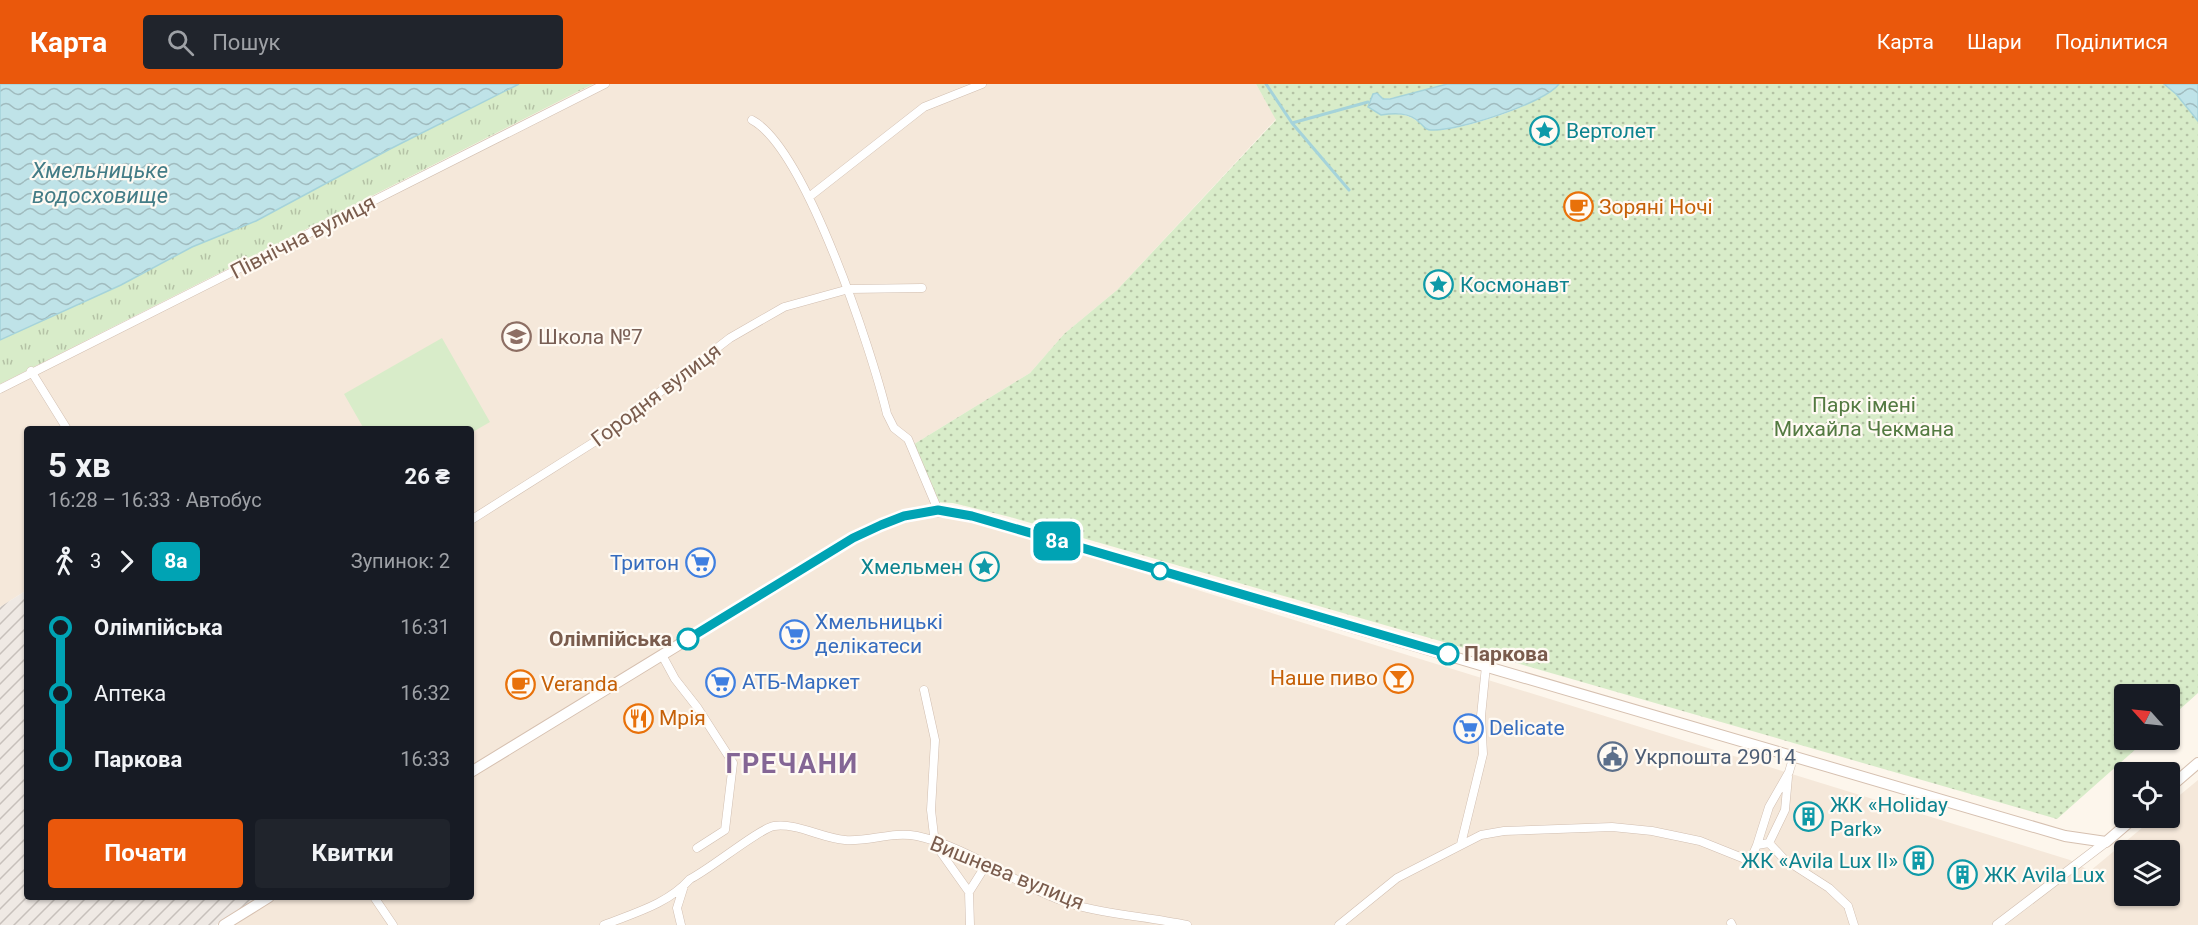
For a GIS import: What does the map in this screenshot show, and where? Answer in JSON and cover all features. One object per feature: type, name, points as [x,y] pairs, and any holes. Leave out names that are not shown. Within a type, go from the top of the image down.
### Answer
[{"type":"main road","points":[[474,770],[853,538],[904,516],[938,510],[972,516],[2065,836],[2106,842],[2122,828]]},
{"type":"main road","points":[[2180,779],[2198,763]]},
{"type":"main road","points":[[224,925],[264,900]]},
{"type":"street","name":"Північна вулиця","points":[[0,389],[31,371],[157,311],[605,84]]},
{"type":"street","points":[[809,197],[924,107],[982,84]]},
{"type":"street","points":[[752,120],[765,127],[775,138],[809,197],[849,289],[887,414],[894,428],[908,439],[938,510]]},
{"type":"street","name":"Городня вулиця","points":[[474,518],[610,432],[730,338],[784,307],[849,289],[922,288]]},
{"type":"street","points":[[31,371],[65,426]]},
{"type":"street","points":[[662,655],[675,679],[697,707],[733,763],[725,830],[697,848]]},
{"type":"street","points":[[1461,844],[1483,754],[1481,716],[1486,666]]},
{"type":"street","points":[[924,690],[925,704],[935,740],[931,810],[935,843],[969,892],[970,925]]},
{"type":"street","points":[[1769,843],[1785,810],[1789,772],[1794,755]]},
{"type":"street","points":[[1339,925],[1397,878],[1481,835],[1504,831],[1612,827],[1663,833],[1700,842],[1750,861],[1769,807],[1789,772]]},
{"type":"street","name":"Вишнева вулиця","points":[[604,925],[648,908],[679,891],[690,879],[772,826],[795,827],[815,835],[847,840],[893,834],[918,837],[972,855],[986,866],[1076,905],[1187,925]]},
{"type":"street","points":[[1997,925],[2106,842]]},
{"type":"street","points":[[1757,845],[1769,843]]},
{"type":"street","points":[[1769,843],[1784,859],[1829,888],[1848,906],[1854,925]]},
{"type":"street","points":[[969,892],[986,866]]},
{"type":"street","points":[[681,925],[677,908],[681,893],[690,879]]},
{"type":"street","points":[[376,900],[393,925]]},
{"type":"shaded area","points":[[593,84],[1256,84],[1276,119],[1117,290],[1064,334],[1030,373],[911,446],[935,502],[903,512],[474,765],[474,426],[69,426],[32,366],[144,313]]},
{"type":"shaded area","points":[[25,370],[60,426],[24,426],[24,592],[0,607],[0,384]]},
{"type":"shaded area","points":[[938,514],[971,520],[2070,860],[2090,871],[2114,851],[2114,906],[2180,906],[2180,840],[2127,840],[2142,828],[2180,828],[2180,795],[2198,780],[2198,925],[232,925],[272,900],[474,900],[474,775],[855,541],[905,520]]},
{"type":"shaded area","points":[[24,592],[24,900],[256,900],[216,925],[0,925],[0,607]]},
{"type":"green space","points":[[519,84],[593,84],[0,384],[0,340],[121,285],[192,247],[256,221],[390,149]]},
{"type":"green space","name":"Парк імені Михайла Чекмана","points":[[1256,84],[1447,84],[1413,95],[1383,99],[1368,107],[1381,115],[1409,116],[1433,130],[1480,122],[1500,115],[1536,100],[1559,84],[2164,84],[2176,94],[2198,121],[2198,693],[2180,709],[2180,684],[2114,684],[2114,750],[2135,750],[2121,762],[2114,762],[2114,768],[2057,819],[1010,517],[953,503],[935,502],[911,446],[1030,373],[1064,334],[1117,290],[1276,120]]},
{"type":"green space","points":[[442,338],[490,422],[474,431],[474,426],[362,426],[344,394]]},
{"type":"green space","points":[[1954,418],[1958,436],[1936,442],[1931,424]]},
{"type":"water","name":"Хмельницьке водосховище","points":[[0,84],[519,84],[390,149],[256,221],[192,247],[121,285],[0,340]]},
{"type":"water","points":[[1447,84],[1559,84],[1551,92],[1499,115],[1443,129],[1429,130],[1407,115],[1381,115],[1368,107],[1373,94],[1377,93],[1383,99],[1390,99]]},
{"type":"water","points":[[2164,84],[2198,84],[2198,121],[2176,94]]},
{"type":"waterway","points":[[1266,84],[1292,123],[1368,102]]},
{"type":"waterway","points":[[1292,123],[1349,190]]},
{"type":"bus line","name":"8а","points":[[688,639],[853,538],[904,516],[938,510],[972,516],[1448,654]]},
{"type":"place","name":"Вертолет","points":[[1545,131]]},
{"type":"place","name":"Зоряні Ночі","points":[[1578,207]]},
{"type":"place","name":"Космонавт","points":[[1439,285]]},
{"type":"place","name":"Школа №7","points":[[517,337]]},
{"type":"place","name":"Тритон","points":[[700,563]]},
{"type":"place","name":"Хмельмен","points":[[984,567]]},
{"type":"place","name":"Хмельницькі делікатеси","points":[[794,634]]},
{"type":"place","name":"Олiмпiйська","points":[[688,639]]},
{"type":"place","name":"Паркова","points":[[1448,654]]},
{"type":"place","name":"Наше пиво","points":[[1399,678]]},
{"type":"place","name":"АТБ-Маркет","points":[[721,682]]},
{"type":"place","name":"Veranda","points":[[520,684]]},
{"type":"place","name":"Мрія","points":[[638,718]]},
{"type":"place","name":"Delicate","points":[[1468,728]]},
{"type":"place","name":"Укрпошта 29014","points":[[1613,757]]},
{"type":"place","name":"ЖК «Holiday Park»","points":[[1809,817]]},
{"type":"place","name":"ЖК «Avila Lux II»","points":[[1919,861]]},
{"type":"place","name":"ЖК Avila Lux","points":[[1963,875]]},
{"type":"district","name":"ГРЕЧАНИ","points":[[792,764]]}]
